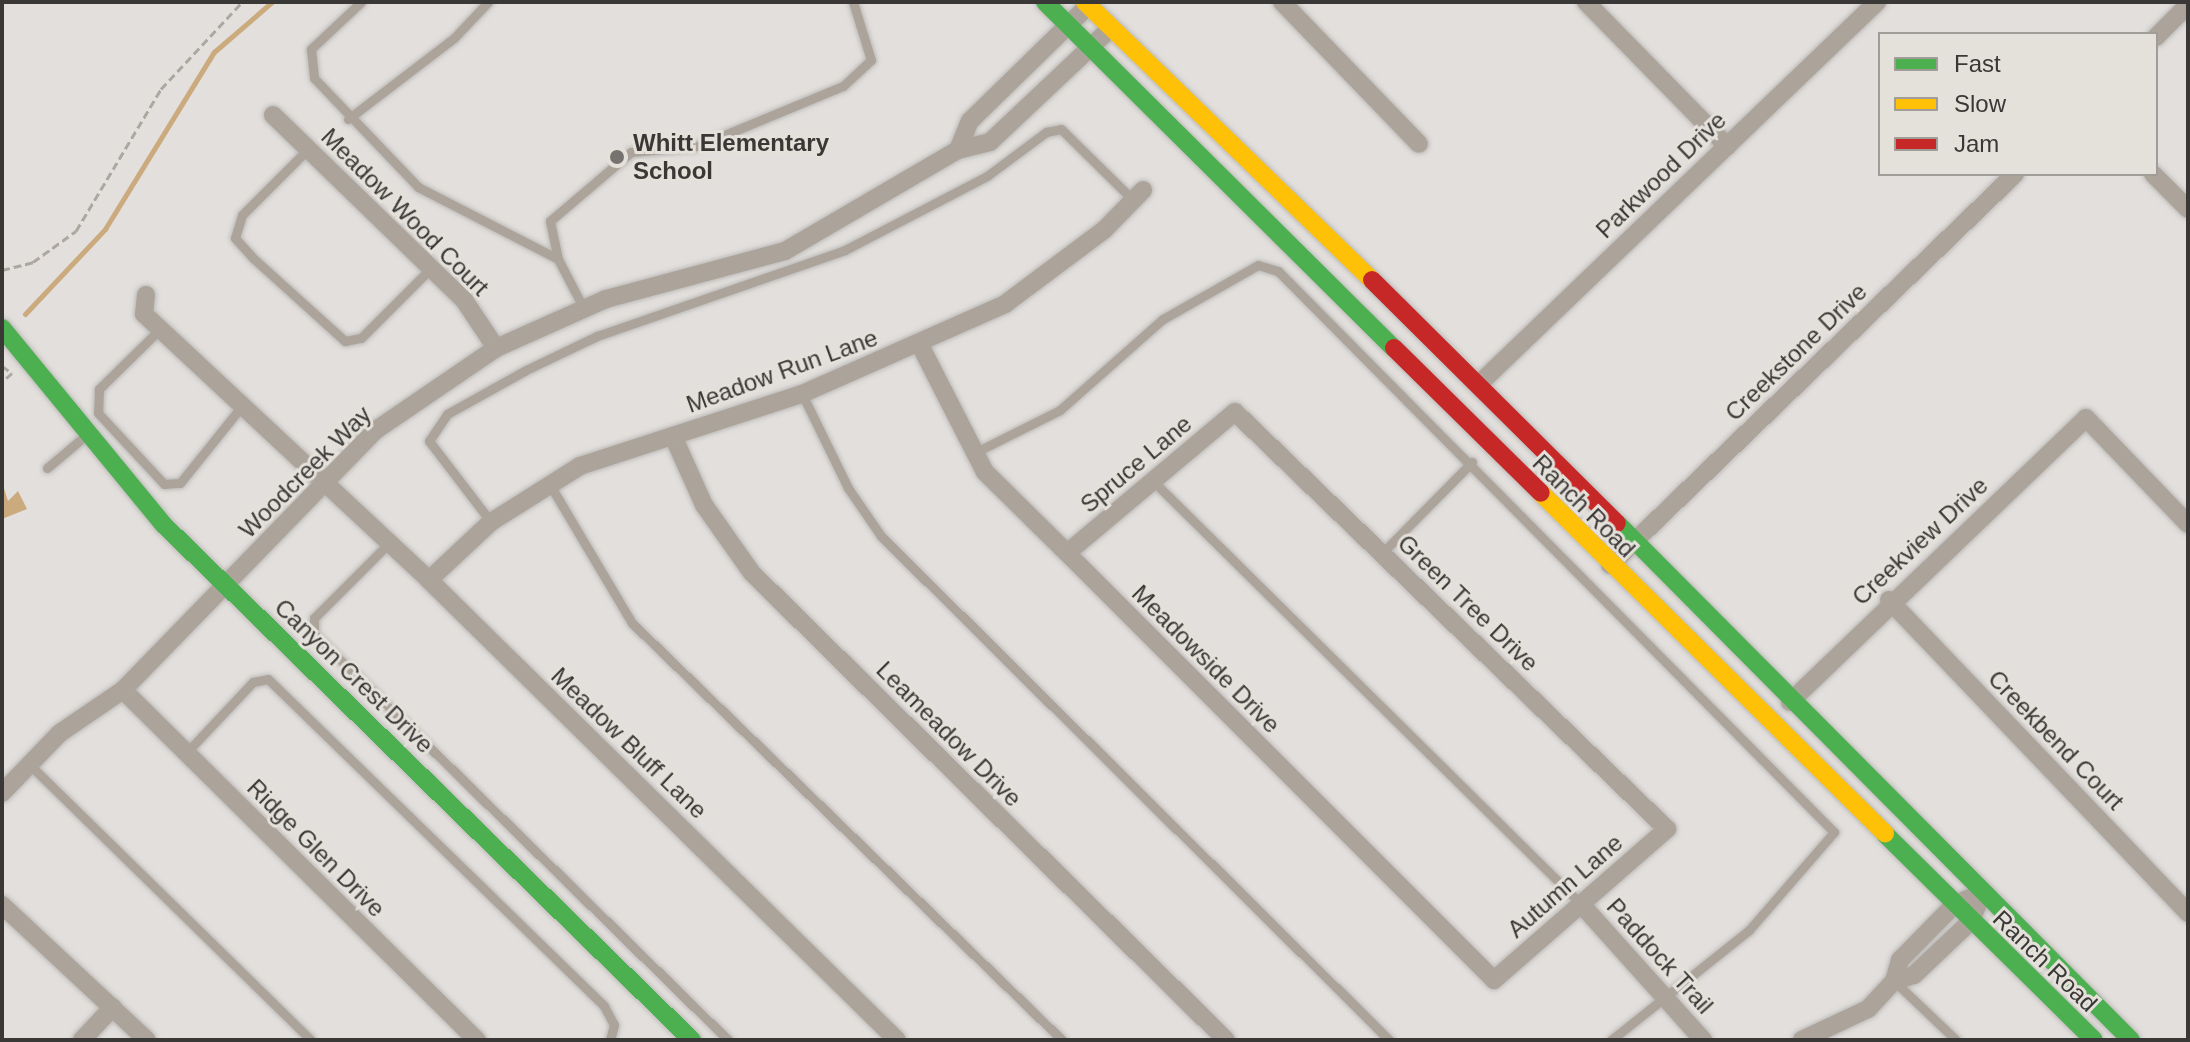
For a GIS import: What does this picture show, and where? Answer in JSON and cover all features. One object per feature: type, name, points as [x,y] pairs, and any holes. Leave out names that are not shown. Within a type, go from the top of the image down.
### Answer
[{"type":"main road","name":"Ranch Road","points":[[1045,2],[1970,922],[2094,1040]]},
{"type":"main road","name":"Ranch Road","points":[[1087,4],[1479,384],[1790,702],[2131,1040]]},
{"type":"main road","name":"Canyon Crest Drive","points":[[2,328],[85,436],[226,584],[692,1040]]},
{"type":"street","points":[[1282,2],[1419,144]]},
{"type":"street","points":[[1586,2],[1727,146]]},
{"type":"street","name":"Parkwood Drive","points":[[1479,384],[1877,2]]},
{"type":"street","points":[[958,150],[970,121],[1087,4]]},
{"type":"street","points":[[2158,35],[2188,5]]},
{"type":"street","name":"Woodcreek Way","points":[[2,793],[16,770],[60,733],[123,690],[376,430],[496,348],[584,309],[785,251],[958,150],[990,142],[1111,28]]},
{"type":"street","name":"Meadow Wood Court","points":[[273,115],[431,268],[496,348]]},
{"type":"street","name":"Creekstone Drive","points":[[1610,565],[2013,176]]},
{"type":"street","points":[[2155,176],[2188,209]]},
{"type":"street","name":"Meadow Run Lane","points":[[429,580],[491,522],[580,466],[802,394],[920,345],[1043,279],[1139,195]]},
{"type":"street","points":[[146,295],[144,314],[160,329]]},
{"type":"street","name":"Meadow Bluff Lane","points":[[160,329],[429,580],[897,1040]]},
{"type":"street","name":"Meadowside Drive","points":[[920,345],[985,472],[1494,980]]},
{"type":"street","name":"Spruce Lane","points":[[1067,553],[1235,412]]},
{"type":"street","name":"Green Tree Drive","points":[[1235,412],[1667,829]]},
{"type":"street","name":"Creekview Drive","points":[[1790,702],[1889,600],[2086,418],[2188,524]]},
{"type":"street","name":"Leameadow Drive","points":[[673,436],[704,505],[752,573],[1225,1040]]},
{"type":"street","name":"Creekbend Court","points":[[1889,600],[2188,913]]},
{"type":"street","name":"Ridge Glen Drive","points":[[123,690],[477,1040]]},
{"type":"street","name":"Autumn Lane","points":[[1494,980],[1667,829]]},
{"type":"street","points":[[1802,1040],[1868,1009],[1894,981],[1900,960],[1954,905],[1983,892]]},
{"type":"street","points":[[1894,981],[1914,975],[1970,922],[1983,892]]},
{"type":"street","name":"Paddock Trail","points":[[1581,904],[1703,1040]]},
{"type":"street","points":[[2,905],[147,1040]]},
{"type":"street","points":[[82,1040],[113,1007]]},
{"type":"lane","points":[[361,2],[311,49],[314,78],[348,119],[418,187],[558,259]]},
{"type":"lane","points":[[348,119],[454,38],[488,2]]},
{"type":"lane","points":[[584,309],[558,259],[550,221],[631,152],[698,146],[843,86],[871,60],[853,2]]},
{"type":"lane","points":[[491,522],[429,441],[447,414],[526,370],[597,336],[845,250],[987,176],[1046,132],[1061,129],[1139,195]]},
{"type":"lane","points":[[308,149],[242,215],[235,238],[253,258],[345,341],[361,338],[431,268]]},
{"type":"lane","points":[[976,452],[1060,410],[1118,366],[1163,319],[1258,265],[1278,271],[1472,462],[1834,832],[1749,930],[1662,995],[1611,1040]]},
{"type":"lane","points":[[160,329],[99,389],[98,413],[164,484],[180,483],[241,407]]},
{"type":"lane","points":[[802,394],[848,488],[881,536],[1381,1037]]},
{"type":"lane","points":[[47,468],[85,436]]},
{"type":"lane","points":[[1382,553],[1472,462]]},
{"type":"lane","points":[[1153,481],[1581,904]]},
{"type":"lane","points":[[550,485],[632,623],[1062,1040]]},
{"type":"lane","points":[[389,543],[314,618],[314,634],[728,1040]]},
{"type":"lane","points":[[186,753],[253,682],[268,679],[604,1006],[614,1025],[610,1040]]},
{"type":"lane","points":[[16,770],[311,1040]]},
{"type":"lane","points":[[1894,981],[1956,1040]]},
{"type":"path","points":[[2,270],[33,262],[76,231],[161,89],[242,2]]},
{"type":"path","points":[[2,366],[12,373],[2,382]]},
{"type":"shaded area","points":[[2,482],[8,501],[18,491],[27,509],[2,519]]},
{"type":"waterway","points":[[25,314],[105,229],[214,52],[272,2]]},
{"type":"traffic: fast","points":[[1045,2],[1394,348]]},
{"type":"traffic: fast","points":[[2,328],[164,525],[692,1040]]},
{"type":"traffic: fast","points":[[1617,523],[2131,1040]]},
{"type":"traffic: fast","points":[[1885,834],[2094,1040]]},
{"type":"traffic: slow","points":[[1085,2],[1372,280]]},
{"type":"traffic: slow","points":[[1541,493],[1885,834]]},
{"type":"traffic: jam","points":[[1372,280],[1617,523]]},
{"type":"traffic: jam","points":[[1394,348],[1541,493]]},
{"type":"place","name":"Whitt Elementary School","points":[[617,157]]}]
